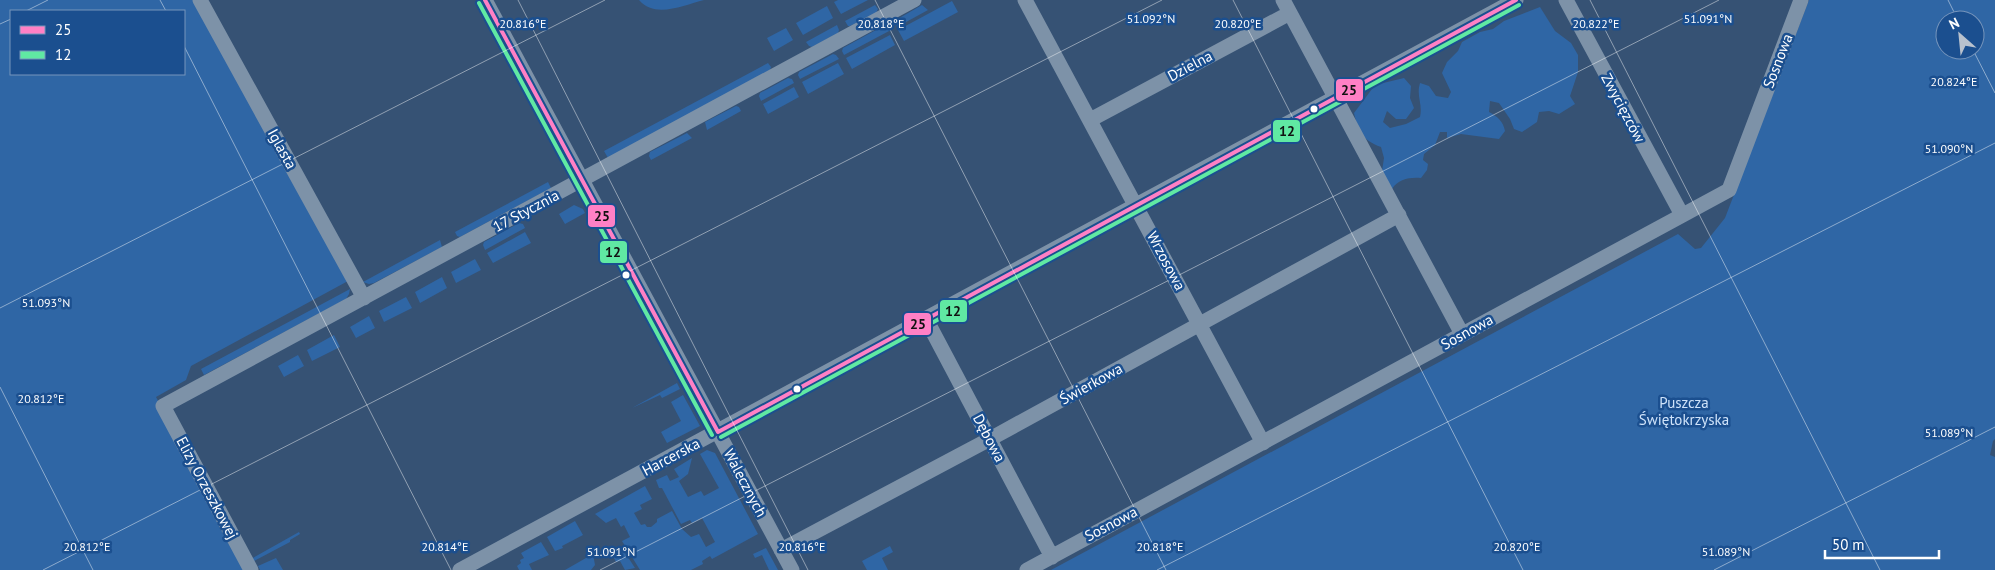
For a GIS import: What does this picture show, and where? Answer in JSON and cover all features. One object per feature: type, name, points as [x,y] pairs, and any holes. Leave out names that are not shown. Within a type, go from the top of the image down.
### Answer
[{"type":"street","name":"Iglasta","points":[[200,0],[364,298]]},
{"type":"street","name":"Walecznych","points":[[485,0],[792,570]]},
{"type":"street","name":"17 Stycznia","points":[[163,406],[914,0]]},
{"type":"street","name":"Wrzosowa","points":[[1024,0],[1137,205],[1263,443]]},
{"type":"street","name":"Harcerska","points":[[460,570],[1516,0]]},
{"type":"street","name":"Zwycięzców","points":[[1566,0],[1682,216]]},
{"type":"street","name":"Sosnowa","points":[[1027,570],[1729,190],[1801,0]]},
{"type":"street","name":"Dzielna","points":[[1090,120],[1287,7]]},
{"type":"street","points":[[1287,7],[1462,334]]},
{"type":"street","name":"Świerkowa","points":[[781,550],[990,439],[1399,215]]},
{"type":"street","name":"Dębowa","points":[[926,319],[1052,556]]},
{"type":"street","name":"Elizy Orzeszkowej","points":[[163,406],[251,570]]},
{"type":"green space","points":[[0,0],[198,0],[348,281],[191,366],[186,380],[156,397],[249,570],[0,570]]},
{"type":"green space","points":[[639,0],[704,0],[661,10],[646,6]]},
{"type":"green space","points":[[838,0],[868,0],[841,14],[834,2]]},
{"type":"green space","name":"Puszcza Świętokrzyska","points":[[1809,0],[1995,0],[1995,439],[1990,455],[1995,457],[1995,570],[1051,570],[1678,234],[1695,249],[1701,248],[1725,218]]},
{"type":"green space","points":[[952,1],[958,12],[904,41],[898,30]]},
{"type":"green space","points":[[875,5],[878,9],[876,13],[848,26],[845,21]]},
{"type":"green space","points":[[922,5],[928,10],[897,27],[896,20]]},
{"type":"green space","points":[[827,6],[833,18],[803,35],[796,23]]},
{"type":"green space","points":[[1540,7],[1555,31],[1571,43],[1578,55],[1578,72],[1570,96],[1575,104],[1559,114],[1549,111],[1539,112],[1537,122],[1522,132],[1514,129],[1510,119],[1499,103],[1490,101],[1489,112],[1500,120],[1505,131],[1499,139],[1461,134],[1447,138],[1447,132],[1440,132],[1435,145],[1424,154],[1423,160],[1428,164],[1427,170],[1421,178],[1405,179],[1392,189],[1382,171],[1384,158],[1381,147],[1365,138],[1357,125],[1354,113],[1375,85],[1404,78],[1411,86],[1410,98],[1414,108],[1406,119],[1396,119],[1387,111],[1383,122],[1390,128],[1406,124],[1420,117],[1420,83],[1429,86],[1436,96],[1448,98],[1451,92],[1442,73],[1447,62],[1458,51],[1462,42],[1480,32],[1493,29],[1504,21]]},
{"type":"green space","points":[[837,25],[838,33],[812,47],[806,42]]},
{"type":"green space","points":[[885,25],[891,30],[844,55],[843,48]]},
{"type":"green space","points":[[786,28],[793,40],[774,51],[767,38]]},
{"type":"green space","points":[[890,35],[895,45],[852,69],[846,58]]},
{"type":"green space","points":[[833,54],[839,59],[800,79],[799,72]]},
{"type":"green space","points":[[768,63],[771,67],[770,70],[608,158],[604,151]]},
{"type":"green space","points":[[838,63],[844,74],[808,94],[802,82]]},
{"type":"green space","points":[[788,78],[792,79],[794,83],[761,101],[760,93]]},
{"type":"green space","points":[[794,87],[799,97],[768,114],[763,104]]},
{"type":"green space","points":[[736,106],[741,111],[707,130],[705,122]]},
{"type":"green space","points":[[687,133],[692,138],[651,160],[650,152]]},
{"type":"green space","points":[[548,182],[551,188],[460,237],[457,236],[455,232]]},
{"type":"green space","points":[[574,205],[583,209],[585,213],[565,224],[559,214]]},
{"type":"green space","points":[[519,223],[523,224],[525,228],[485,250],[484,242]]},
{"type":"green space","points":[[525,232],[531,243],[493,263],[487,253]]},
{"type":"green space","points":[[440,240],[442,247],[374,283],[363,282]]},
{"type":"green space","points":[[475,259],[481,270],[456,283],[451,272]]},
{"type":"green space","points":[[442,277],[447,288],[420,303],[415,292]]},
{"type":"green space","points":[[350,289],[346,299],[204,375],[201,369]]},
{"type":"green space","points":[[406,297],[412,308],[384,322],[379,311]]},
{"type":"green space","points":[[369,316],[375,328],[356,338],[350,327]]},
{"type":"green space","points":[[334,335],[340,347],[312,361],[307,350]]},
{"type":"green space","points":[[298,355],[304,366],[284,377],[278,366]]},
{"type":"green space","points":[[677,383],[680,389],[662,398],[660,395],[632,408]]},
{"type":"green space","points":[[683,395],[700,426],[667,443],[661,432],[681,421],[671,402]]},
{"type":"green space","points":[[707,450],[715,453],[758,534],[712,559],[710,556],[702,561],[703,564],[691,570],[640,570],[622,541],[630,537],[624,525],[621,527],[616,518],[606,523],[595,514],[645,486],[652,499],[640,505],[642,509],[634,513],[641,525],[645,524],[647,527],[651,527],[657,522],[657,519],[672,511],[682,529],[691,537],[699,534],[706,547],[715,542],[702,518],[692,523],[690,520],[681,524],[656,480],[667,475],[670,481],[679,477],[674,469],[692,458],[688,474],[679,481],[688,497],[701,491],[704,496],[719,488],[700,454]]},
{"type":"green space","points":[[575,521],[583,535],[555,551],[547,537]]},
{"type":"green space","points":[[299,532],[300,534],[290,540],[290,542],[252,562],[251,559]]},
{"type":"green space","points":[[541,542],[549,555],[529,564],[532,570],[519,570],[517,566],[521,563],[520,560],[524,558],[521,553]]},
{"type":"green space","points":[[890,546],[893,552],[882,558],[888,570],[867,570],[862,561]]},
{"type":"green space","points":[[622,548],[635,568],[625,570],[620,561],[616,562],[612,554]]},
{"type":"green space","points":[[766,548],[778,570],[769,570],[762,555],[755,558],[753,554]]},
{"type":"green space","points":[[593,554],[595,565],[591,570],[565,570]]},
{"type":"green space","points":[[276,558],[283,570],[260,570],[258,566]]},
{"type":"transit line","name":"25","points":[[485,0],[718,432]]},
{"type":"transit line","name":"25","points":[[718,432],[1516,0]]},
{"type":"transit line","name":"12","points":[[479,3],[712,435]]},
{"type":"transit line","name":"12","points":[[721,437],[1519,5]]}]
